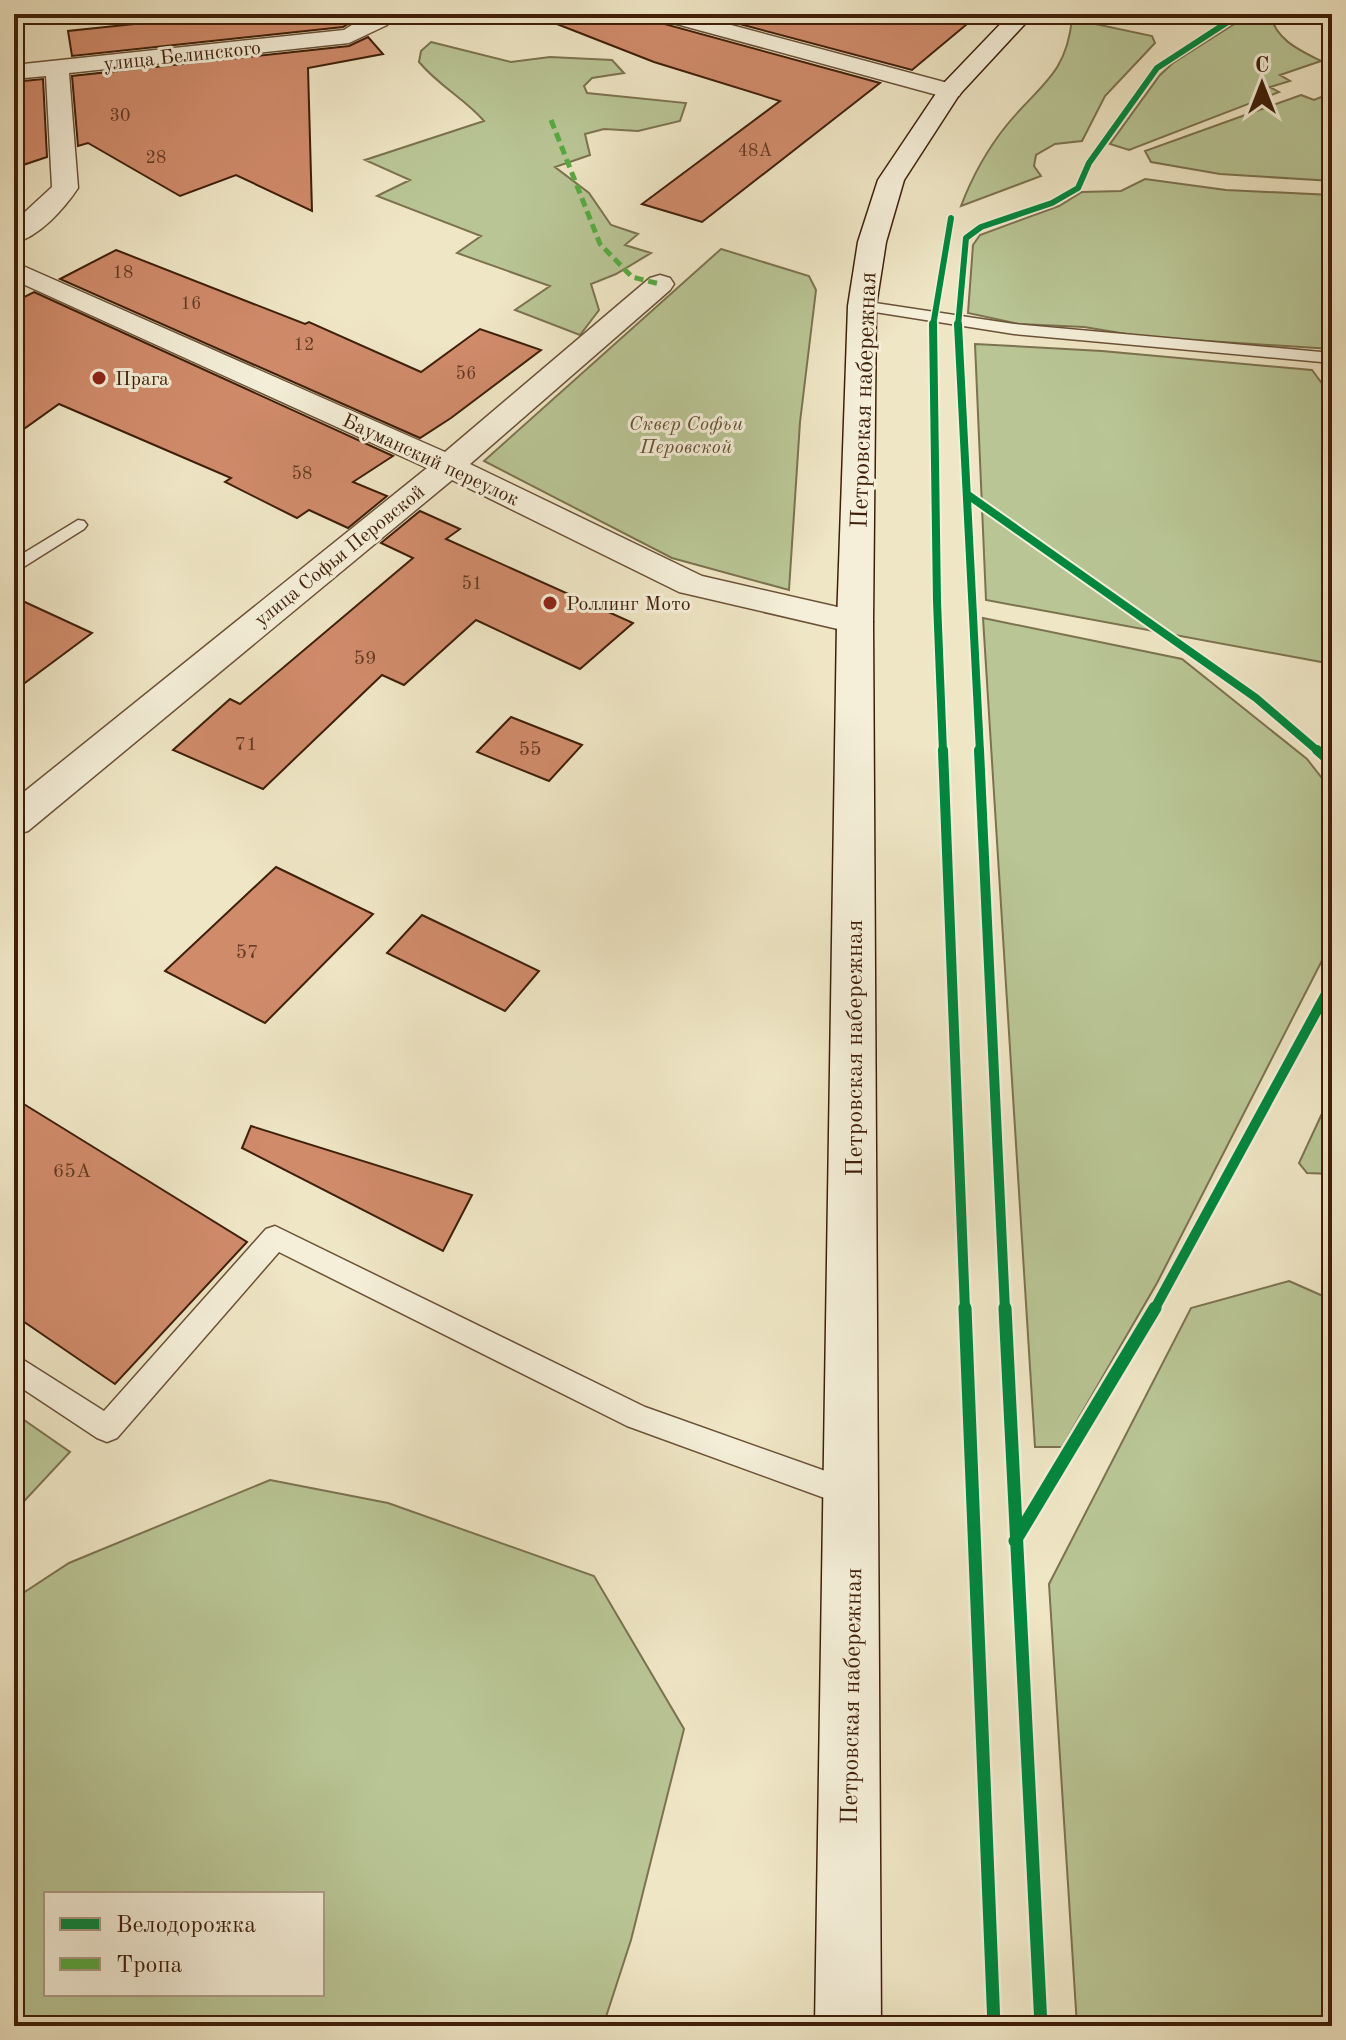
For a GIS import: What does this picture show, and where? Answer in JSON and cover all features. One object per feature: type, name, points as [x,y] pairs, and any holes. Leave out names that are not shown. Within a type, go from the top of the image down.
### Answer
[{"type":"street","name":"улица Белинского","points":[[14,72],[349,36],[379,20],[380,14]]},
{"type":"street","points":[[666,14],[950,91],[1023,14]]},
{"type":"street","points":[[14,235],[41,214],[65,188],[57,68]]},
{"type":"street","name":"Петровская набережная","points":[[848,2026],[855,622],[862,306],[872,242],[891,180],[950,91]]},
{"type":"street","name":"Бауманский переулок","points":[[14,270],[449,466],[691,584],[855,622]]},
{"type":"street","name":"улица Софьи Перовской","points":[[14,821],[449,466],[660,284]]},
{"type":"lane","points":[[862,306],[1014,329],[1332,358]]},
{"type":"lane","points":[[14,567],[78,525]]},
{"type":"lane","points":[[14,1367],[107,1429],[275,1237],[637,1417],[852,1494]]},
{"type":"green space","points":[[1250,14],[1270,14],[1283,37],[1321,61],[1280,75],[1290,81],[1270,87],[1279,92],[1129,150],[1110,144],[1160,75],[1173,63]]},
{"type":"green space","points":[[1072,19],[1152,36],[1155,43],[1105,96],[1082,141],[1055,144],[1036,155],[1034,166],[1041,176],[961,206],[992,145],[1057,67],[1069,38]]},
{"type":"green space","points":[[431,42],[511,62],[550,57],[612,60],[624,73],[592,78],[584,86],[587,93],[686,103],[680,121],[638,131],[604,129],[585,134],[590,155],[555,167],[589,193],[611,225],[638,234],[625,245],[651,253],[616,274],[591,284],[599,310],[580,335],[515,310],[550,286],[457,253],[481,236],[377,196],[410,180],[365,160],[484,121],[419,62],[421,51]]},
{"type":"green space","points":[[1301,95],[1314,100],[1326,95],[1332,97],[1332,181],[1220,174],[1151,162],[1145,151]]},
{"type":"green space","points":[[1145,179],[1226,190],[1332,195],[1332,349],[1145,337],[1084,327],[1019,324],[968,313],[973,245],[980,235],[1059,206],[1082,192],[1121,191]]},
{"type":"green space","name":"Сквер Софьи Перовской","points":[[721,249],[809,276],[816,290],[800,422],[789,590],[672,558],[484,461]]},
{"type":"green space","points":[[975,344],[1102,351],[1312,370],[1332,397],[1332,664],[986,600]]},
{"type":"green space","points":[[983,618],[1182,659],[1307,759],[1332,791],[1332,941],[1157,1283],[1062,1447],[1035,1447]]},
{"type":"green space","points":[[1332,1092],[1332,1174],[1307,1173],[1299,1163]]},
{"type":"green space","points":[[1289,1281],[1332,1300],[1332,2026],[1077,2026],[1049,1584],[1191,1308]]},
{"type":"green space","points":[[14,1413],[70,1452],[14,1512]]},
{"type":"green space","points":[[270,1480],[388,1503],[594,1576],[684,1729],[631,1940],[603,2026],[14,2026],[14,1599],[69,1563]]},
{"type":"building","points":[[148,14],[235,14],[242,23],[303,14],[348,14],[354,20],[343,27],[72,56],[68,31],[154,22]]},
{"type":"building","points":[[539,14],[652,14],[657,22],[880,83],[702,222],[642,204],[780,101],[654,62],[539,17]]},
{"type":"building","points":[[702,14],[979,14],[912,70]]},
{"type":"building","points":[[368,37],[383,54],[308,68],[312,211],[236,175],[180,196],[88,143],[78,146],[72,76],[349,46]]},
{"type":"building","points":[[43,79],[47,157],[14,168],[14,82]]},
{"type":"building","points":[[116,250],[305,324],[309,322],[421,372],[480,329],[541,350],[420,438],[60,279]]},
{"type":"building","points":[[34,292],[393,456],[353,482],[387,496],[348,528],[309,510],[297,518],[225,482],[231,478],[59,404],[14,436],[14,302]]},
{"type":"building","points":[[420,511],[460,529],[446,539],[633,623],[580,669],[476,620],[404,685],[382,675],[263,789],[173,750],[230,699],[240,704],[413,558],[381,543]]},
{"type":"building","points":[[14,597],[92,633],[14,691]]},
{"type":"building","points":[[511,717],[582,745],[549,781],[477,752]]},
{"type":"building","points":[[276,867],[373,914],[265,1023],[165,971]]},
{"type":"building","points":[[422,915],[539,971],[505,1011],[387,953]]},
{"type":"building","points":[[14,1098],[247,1242],[115,1384],[14,1315]]},
{"type":"building","points":[[251,1126],[472,1195],[443,1251],[242,1148]]},
{"type":"marked path","points":[[551,120],[600,244],[632,277],[660,284]]},
{"type":"cycle path","points":[[1041,2026],[1015,1541],[958,319],[966,238],[981,227],[1052,203],[1078,188],[1089,163],[1157,68],[1240,14]]},
{"type":"cycle path","points":[[951,218],[933,314],[937,601],[994,2026]]},
{"type":"cycle path","points":[[968,495],[1256,698],[1332,763]]},
{"type":"cycle path","points":[[1015,1541],[1156,1307],[1332,983]]},
{"type":"place","name":"Прага","points":[[99,378]]},
{"type":"place","name":"Роллинг Мото","points":[[550,603]]}]
